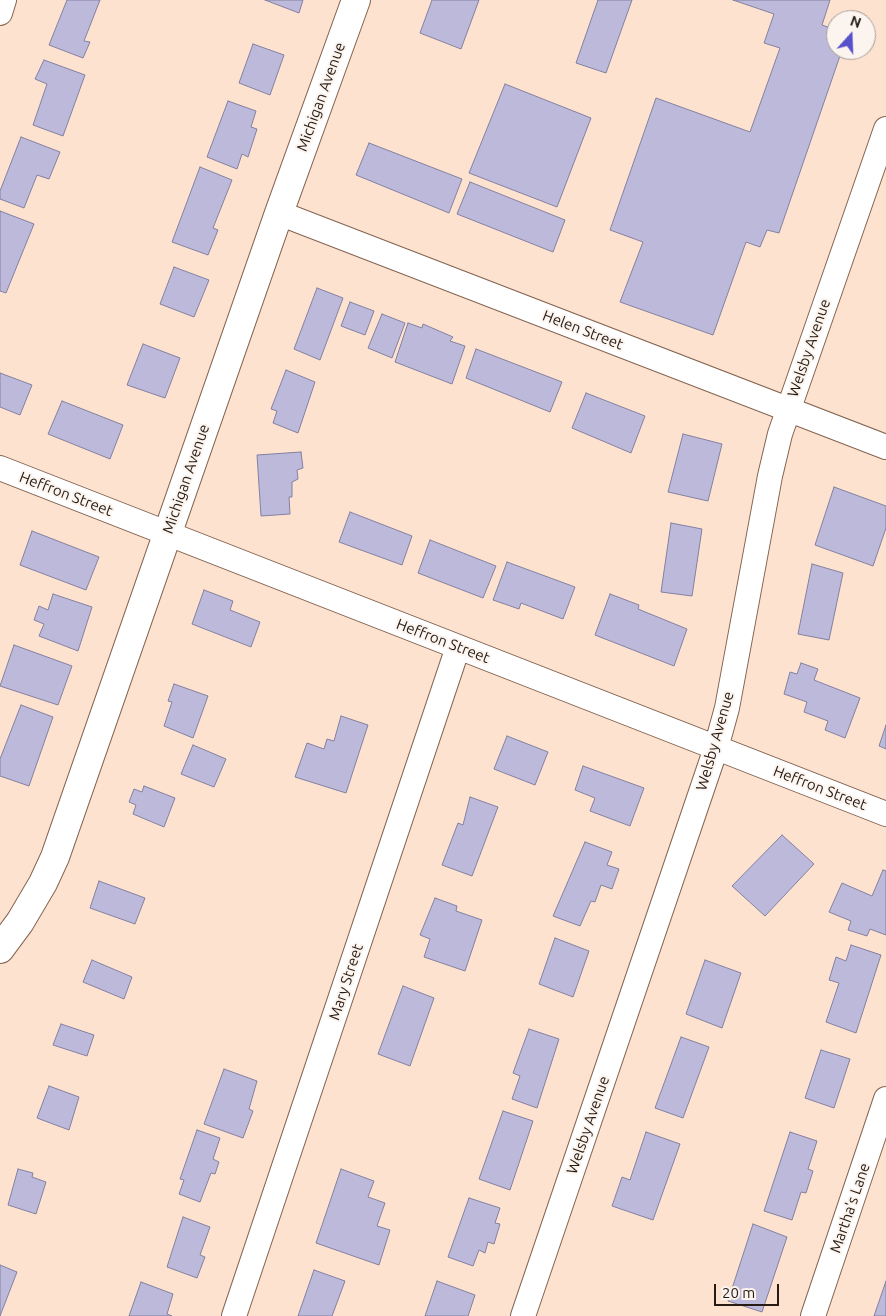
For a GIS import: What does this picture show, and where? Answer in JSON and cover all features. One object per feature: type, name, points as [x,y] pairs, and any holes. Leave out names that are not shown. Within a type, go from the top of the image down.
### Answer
[{"type":"street","points":[[0,13],[4,0]]},
{"type":"street","name":"Michigan Avenue","points":[[0,949],[20,922],[43,883],[54,857],[166,533],[356,0]]},
{"type":"street","name":"Welsby Avenue","points":[[524,1316],[716,748],[727,708],[770,476],[787,409],[886,129]]},
{"type":"street","name":"Helen Street","points":[[279,213],[886,447]]},
{"type":"street","name":"Heffron Street","points":[[0,468],[886,814]]},
{"type":"street","name":"Mary Street","points":[[234,1316],[458,647]]},
{"type":"street","name":"Martha's Lane","points":[[814,1316],[886,1099]]},
{"type":"building","points":[[67,0],[100,0],[84,41],[90,42],[83,58],[49,45]]},
{"type":"building","points":[[265,0],[303,0],[299,13]]},
{"type":"building","points":[[432,0],[479,0],[461,49],[420,33]]},
{"type":"building","points":[[598,0],[632,0],[606,73],[576,63]]},
{"type":"building","points":[[733,0],[830,0],[822,25],[826,26],[826,60],[839,60],[779,233],[767,230],[760,247],[746,242],[713,335],[620,302],[643,242],[610,230],[656,98],[750,132],[780,48],[764,43],[774,14]]},
{"type":"building","points":[[253,44],[284,55],[270,95],[239,83]]},
{"type":"building","points":[[44,60],[85,75],[63,136],[33,125],[47,84],[35,79]]},
{"type":"building","points":[[505,84],[591,118],[557,207],[469,173]]},
{"type":"building","points":[[228,101],[256,111],[251,127],[257,129],[248,157],[242,154],[237,169],[207,157]]},
{"type":"building","points":[[21,137],[60,152],[49,179],[37,175],[24,208],[0,199],[0,191]]},
{"type":"building","points":[[369,143],[462,179],[449,213],[356,175]]},
{"type":"building","points":[[200,167],[232,180],[213,228],[218,230],[208,255],[172,242]]},
{"type":"building","points":[[470,182],[565,220],[553,252],[457,214]]},
{"type":"building","points":[[0,211],[34,224],[6,293],[0,291]]},
{"type":"building","points":[[174,267],[209,280],[194,317],[160,304]]},
{"type":"building","points":[[317,288],[343,298],[320,360],[294,349]]},
{"type":"building","points":[[350,302],[374,311],[365,335],[341,326]]},
{"type":"building","points":[[382,314],[405,323],[392,358],[368,348]]},
{"type":"building","points":[[408,323],[422,328],[423,324],[453,337],[450,341],[465,346],[452,384],[395,362]]},
{"type":"building","points":[[143,344],[180,358],[165,398],[127,385]]},
{"type":"building","points":[[476,349],[562,382],[550,412],[466,378]]},
{"type":"building","points":[[286,370],[315,382],[298,433],[273,423],[277,411],[271,409]]},
{"type":"building","points":[[0,373],[32,385],[20,415],[0,407]]},
{"type":"building","points":[[586,393],[645,416],[631,453],[572,428]]},
{"type":"building","points":[[62,401],[123,425],[110,459],[48,434]]},
{"type":"building","points":[[683,434],[722,444],[708,501],[668,492]]},
{"type":"building","points":[[301,452],[303,468],[297,470],[298,479],[292,482],[292,497],[289,497],[290,514],[261,516],[257,455]]},
{"type":"building","points":[[834,487],[886,506],[886,528],[873,566],[815,545]]},
{"type":"building","points":[[350,512],[412,536],[402,565],[339,542]]},
{"type":"building","points":[[671,523],[702,529],[692,596],[661,592]]},
{"type":"building","points":[[32,531],[99,557],[86,590],[20,565]]},
{"type":"building","points":[[430,540],[496,566],[483,598],[418,573]]},
{"type":"building","points":[[507,562],[575,587],[563,619],[521,603],[519,609],[493,600]]},
{"type":"building","points":[[812,564],[843,573],[829,640],[798,634]]},
{"type":"building","points":[[204,590],[233,601],[230,610],[260,622],[251,647],[192,624]]},
{"type":"building","points":[[53,594],[92,607],[78,651],[39,636],[44,624],[34,620],[39,606],[48,610]]},
{"type":"building","points":[[610,594],[639,605],[638,609],[687,629],[674,666],[595,635]]},
{"type":"building","points":[[14,645],[72,666],[58,705],[0,686]]},
{"type":"building","points":[[801,663],[818,669],[814,680],[860,698],[845,738],[825,730],[828,721],[804,712],[807,702],[784,694],[790,672],[797,674]]},
{"type":"building","points":[[174,684],[208,696],[193,738],[164,726],[172,702],[168,701]]},
{"type":"building","points":[[21,705],[53,717],[29,786],[0,776],[0,759]]},
{"type":"building","points":[[341,716],[368,725],[346,793],[295,777],[307,743],[324,749],[327,739],[334,741]]},
{"type":"building","points":[[886,725],[886,749],[879,746]]},
{"type":"building","points":[[507,736],[548,752],[535,785],[494,769]]},
{"type":"building","points":[[193,745],[226,759],[214,787],[181,774]]},
{"type":"building","points":[[583,766],[644,788],[630,826],[590,811],[595,798],[575,790]]},
{"type":"building","points":[[144,786],[175,798],[164,827],[133,814],[136,805],[129,802],[134,789],[142,792]]},
{"type":"building","points":[[470,797],[498,807],[472,876],[442,865],[458,823],[463,825]]},
{"type":"building","points":[[782,835],[814,864],[765,916],[732,886]]},
{"type":"building","points":[[585,842],[612,852],[607,865],[619,869],[612,889],[601,885],[595,902],[591,901],[580,926],[553,916]]},
{"type":"building","points":[[883,870],[886,871],[886,935],[870,929],[867,936],[848,930],[851,921],[829,912],[842,883],[872,896]]},
{"type":"building","points":[[99,881],[145,898],[135,924],[90,908]]},
{"type":"building","points":[[435,898],[457,906],[456,911],[482,920],[465,971],[424,957],[430,939],[420,935]]},
{"type":"building","points":[[555,938],[589,951],[573,997],[539,984]]},
{"type":"building","points":[[851,945],[881,955],[856,1033],[826,1022],[839,983],[829,980],[836,957],[846,961]]},
{"type":"building","points":[[92,960],[132,977],[124,999],[83,982]]},
{"type":"building","points":[[705,960],[741,973],[722,1028],[686,1014]]},
{"type":"building","points":[[403,986],[434,998],[410,1066],[378,1054]]},
{"type":"building","points":[[61,1024],[94,1035],[87,1056],[53,1045]]},
{"type":"building","points":[[529,1029],[559,1039],[537,1108],[512,1099],[520,1076],[513,1073]]},
{"type":"building","points":[[681,1037],[709,1047],[683,1118],[655,1108]]},
{"type":"building","points":[[821,1050],[850,1059],[834,1108],[805,1098]]},
{"type":"building","points":[[224,1069],[257,1081],[249,1109],[253,1111],[243,1138],[204,1124]]},
{"type":"building","points":[[49,1086],[79,1097],[69,1130],[37,1118]]},
{"type":"building","points":[[503,1111],[533,1121],[510,1190],[479,1179]]},
{"type":"building","points":[[197,1130],[220,1138],[213,1159],[219,1162],[215,1174],[211,1173],[200,1202],[179,1194],[184,1180],[180,1179]]},
{"type":"building","points":[[646,1132],[680,1144],[653,1220],[612,1206],[622,1177],[630,1180]]},
{"type":"building","points":[[790,1132],[817,1141],[808,1169],[813,1171],[806,1193],[801,1192],[792,1220],[764,1211]]},
{"type":"building","points":[[18,1169],[33,1173],[32,1177],[46,1182],[36,1214],[8,1205]]},
{"type":"building","points":[[341,1169],[374,1181],[368,1197],[385,1203],[377,1226],[390,1230],[379,1265],[316,1243]]},
{"type":"building","points":[[469,1198],[500,1208],[495,1223],[500,1224],[494,1244],[488,1242],[485,1253],[479,1250],[473,1266],[448,1257]]},
{"type":"building","points":[[183,1217],[210,1227],[200,1255],[205,1257],[197,1278],[167,1267]]},
{"type":"building","points":[[753,1224],[787,1237],[762,1312],[728,1301]]},
{"type":"building","points":[[0,1265],[17,1272],[0,1316]]},
{"type":"building","points":[[314,1270],[345,1281],[332,1316],[298,1316]]},
{"type":"building","points":[[437,1281],[475,1295],[468,1316],[425,1316]]},
{"type":"building","points":[[886,1281],[886,1316],[874,1316]]},
{"type":"building","points":[[141,1282],[173,1294],[167,1314],[172,1316],[129,1316]]}]
